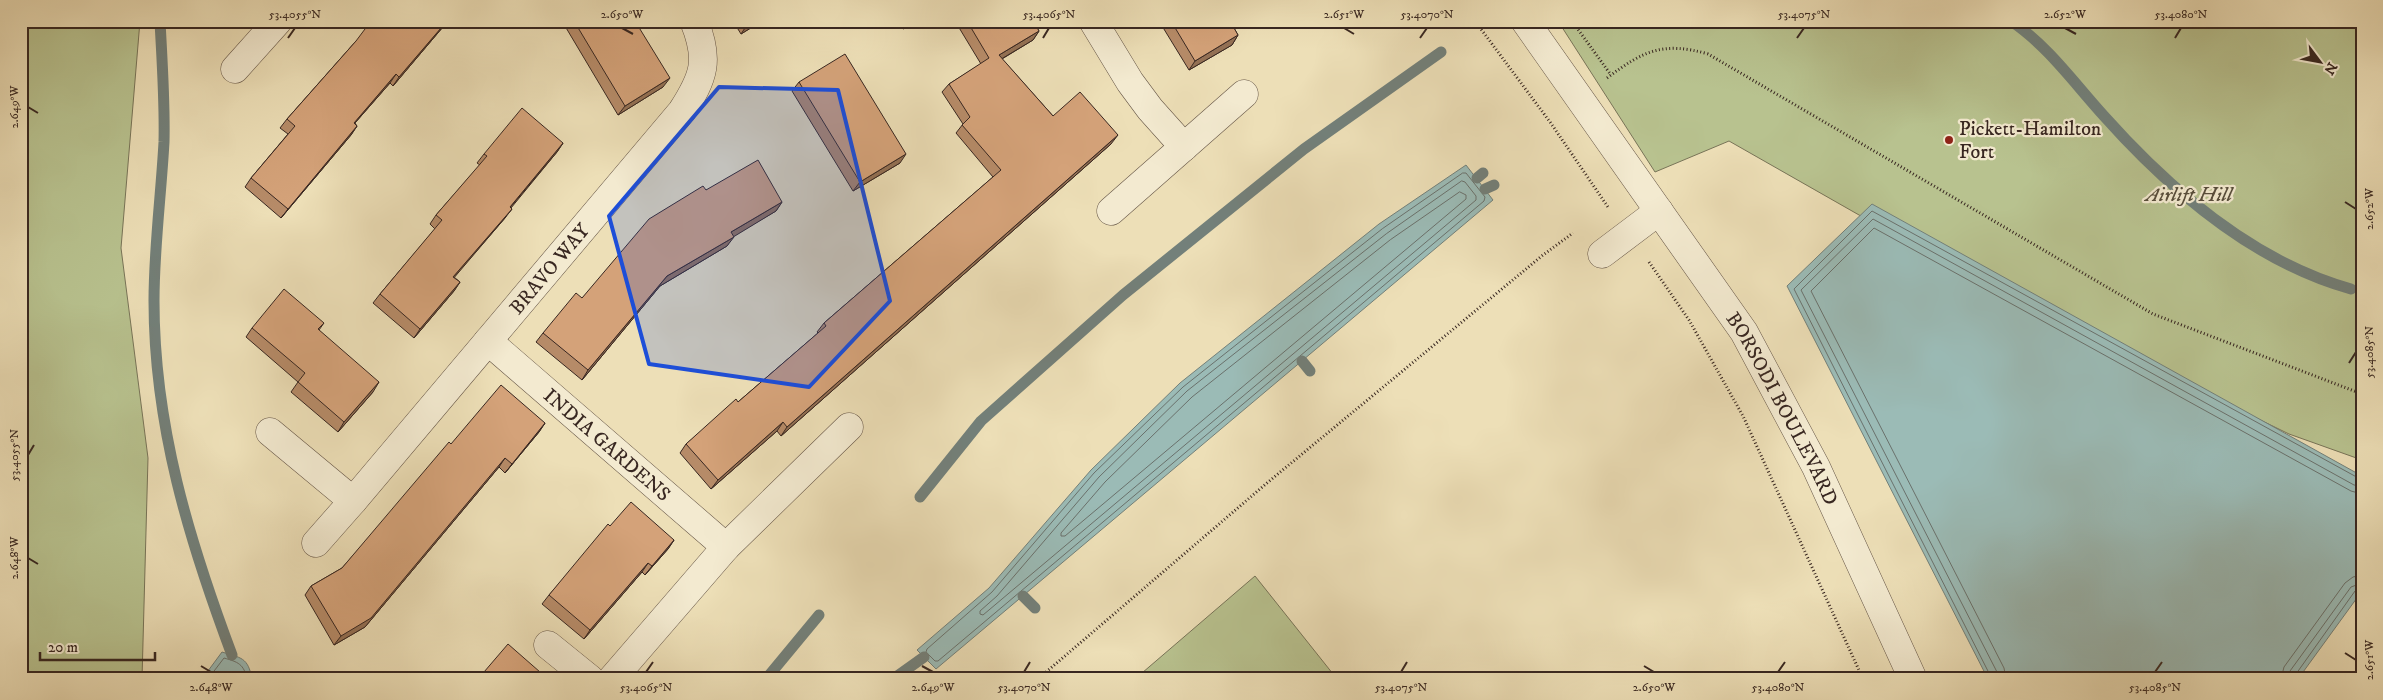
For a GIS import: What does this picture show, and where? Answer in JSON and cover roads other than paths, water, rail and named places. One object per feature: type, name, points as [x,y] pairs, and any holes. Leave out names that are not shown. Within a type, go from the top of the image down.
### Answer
[{"type":"street","name":"BRAVO WAY","points":[[316,544],[670,126],[692,96],[700,82],[704,68],[703,52],[694,21]]},
{"type":"street","points":[[1093,21],[1130,82],[1150,109],[1184,147]]},
{"type":"street","name":"BORSODI BOULEVARD","points":[[1525,21],[1744,332],[1816,467],[1913,679]]},
{"type":"street","points":[[235,69],[268,25]]},
{"type":"street","points":[[1111,211],[1244,94]]},
{"type":"street","points":[[1602,254],[1659,211]]},
{"type":"street","name":"INDIA GARDENS","points":[[488,341],[726,547]]},
{"type":"street","points":[[612,679],[726,547],[849,427]]},
{"type":"street","points":[[270,432],[353,500]]},
{"type":"street","points":[[548,645],[590,679]]},
{"type":"water","points":[[1466,165],[1493,200],[936,669],[917,650],[989,588],[1091,470],[1180,383],[1379,224]]},
{"type":"water","points":[[1872,204],[2362,476],[2362,591],[2298,679],[1988,679],[1787,286]]},
{"type":"water","points":[[222,652],[246,662],[252,679],[202,679]]},
{"type":"waterway","points":[[160,21],[164,142],[154,281],[156,347],[160,393],[167,438],[188,525],[232,655]]},
{"type":"waterway","points":[[2011,21],[2049,53],[2130,144],[2186,196],[2216,220],[2248,242],[2281,261],[2315,277],[2351,289]]},
{"type":"waterway","points":[[920,497],[981,421],[1123,295],[1304,149],[1441,52]]},
{"type":"waterway","points":[[1477,178],[1483,173]]},
{"type":"waterway","points":[[1485,189],[1494,185]]},
{"type":"waterway","points":[[1302,361],[1310,371]]},
{"type":"waterway","points":[[1023,596],[1035,608]]},
{"type":"waterway","points":[[766,679],[819,615]]},
{"type":"waterway","points":[[896,677],[924,657]]},
{"type":"place","name":"Pickett-Hamilton Fort","points":[[1949,140]]},
{"type":"park label","name":"Airlift Hill","points":[[2189,194]]}]
